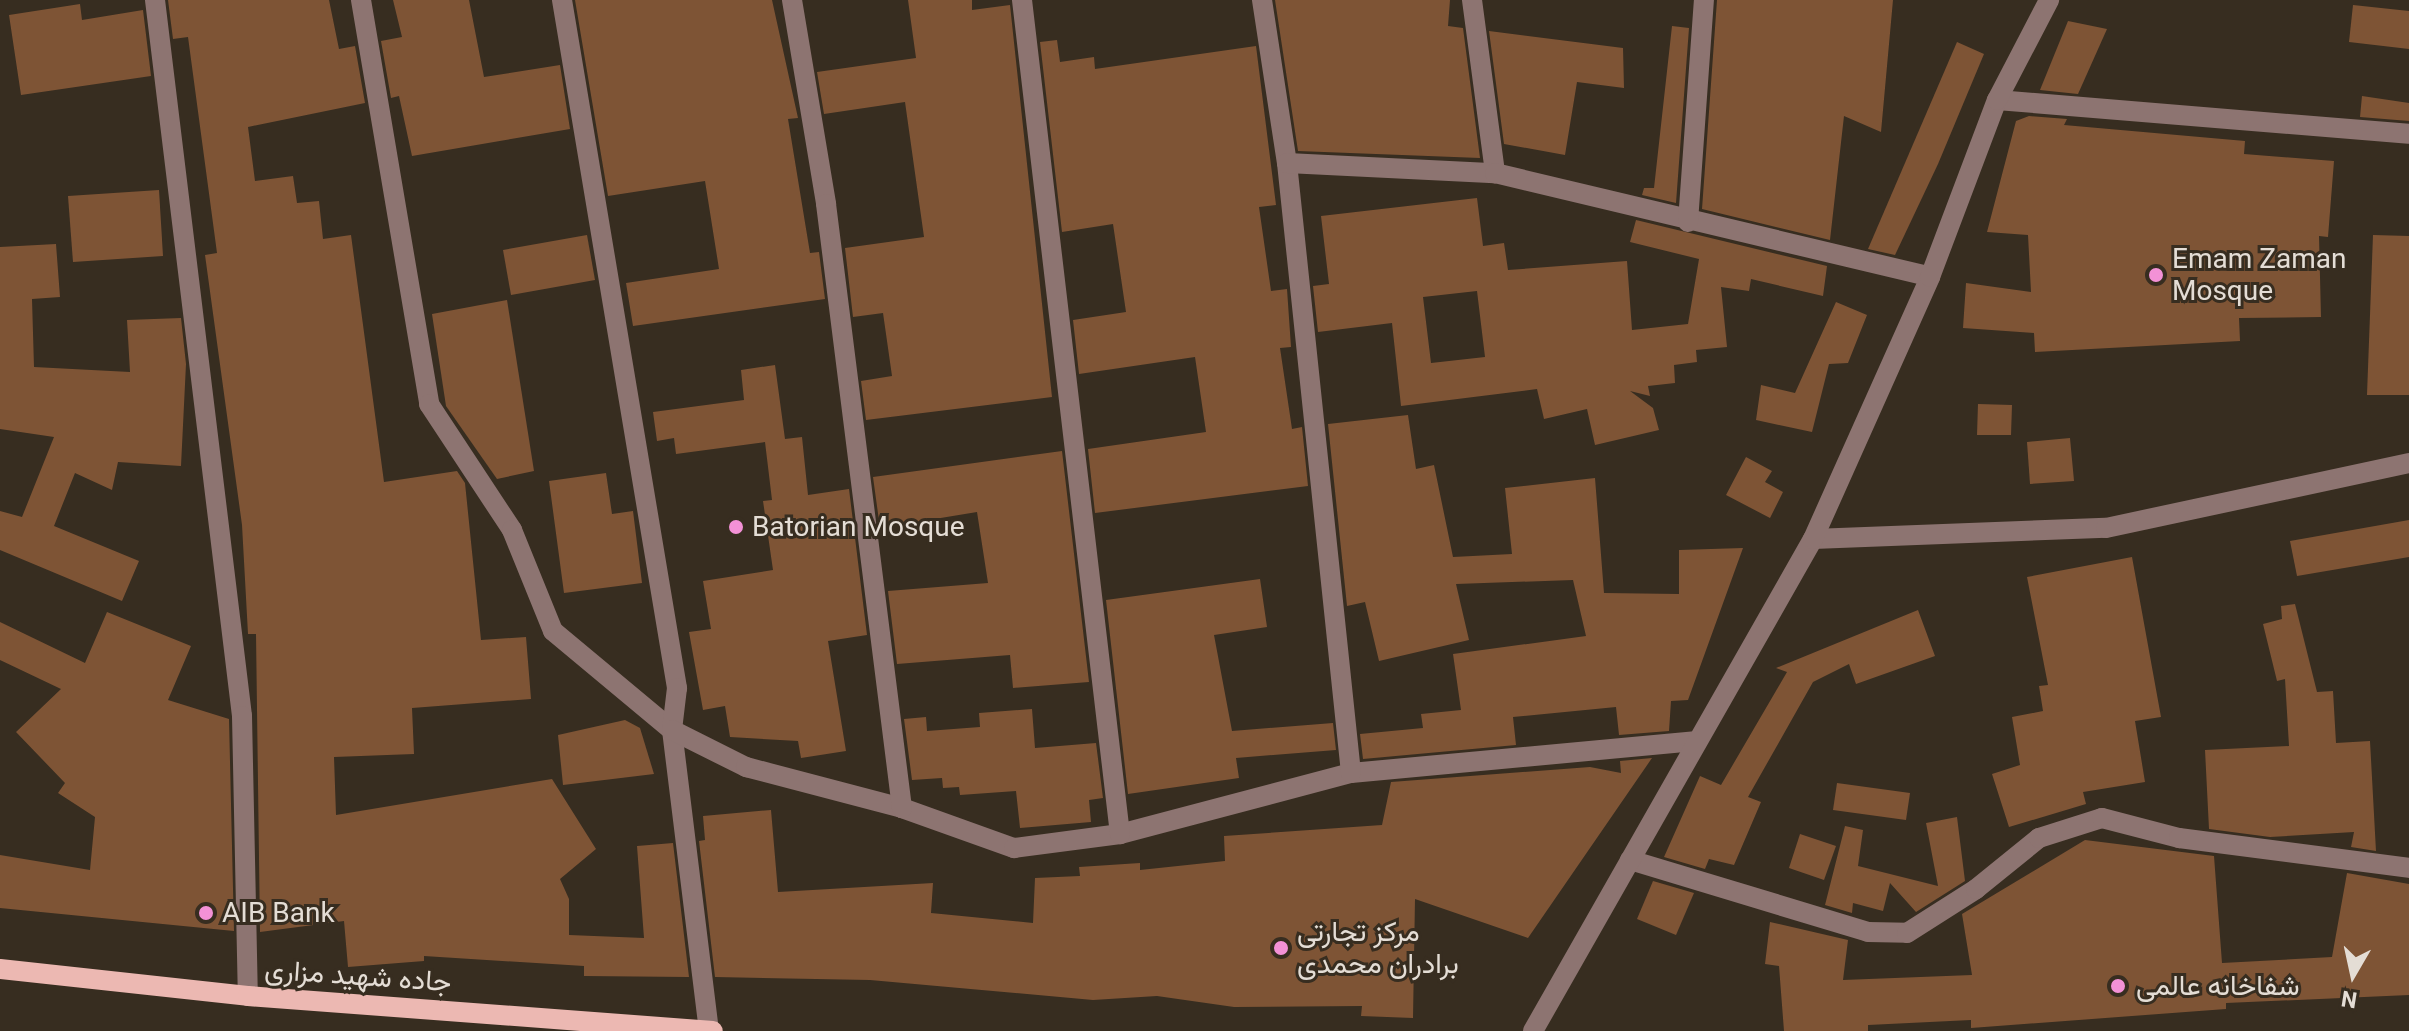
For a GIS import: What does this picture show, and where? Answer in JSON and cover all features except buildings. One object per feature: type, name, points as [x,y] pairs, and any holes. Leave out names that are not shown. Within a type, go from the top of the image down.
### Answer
[{"type":"main road","name":"جاده شهید مزاری","points":[[0,969],[248,996],[710,1031]]},
{"type":"street","points":[[155,0],[242,716],[248,996]]},
{"type":"street","points":[[361,0],[429,404],[512,530],[553,631],[672,730],[746,767],[902,808],[1014,848],[1120,834],[1351,773],[1698,741]]},
{"type":"street","points":[[562,0],[675,673],[672,730],[710,1031]]},
{"type":"street","points":[[792,0],[826,204],[902,808]]},
{"type":"street","points":[[1022,0],[1120,834]]},
{"type":"street","points":[[1262,0],[1287,163],[1351,773]]},
{"type":"street","points":[[1472,0],[1495,173]]},
{"type":"street","points":[[1688,222],[1704,0]]},
{"type":"street","points":[[1533,1031],[1813,539],[1930,277],[1997,100],[2049,0]]},
{"type":"street","points":[[1997,100],[2409,134]]},
{"type":"street","points":[[1287,163],[1495,173],[1688,222],[1930,277]]},
{"type":"street","points":[[1813,539],[2106,528],[2409,463]]},
{"type":"street","points":[[1630,860],[1868,932],[1907,933],[2039,838],[2102,818],[2179,838],[2409,868]]},
{"type":"place","name":"Emam Zaman Mosque","points":[[2156,275]]},
{"type":"place","name":"Batorian Mosque","points":[[736,527]]},
{"type":"place","name":"AIB Bank","points":[[206,913]]},
{"type":"place","name":"مرکز تجارتی برادران محمدی","points":[[1281,948]]},
{"type":"place","name":"شفاخانه عالمی","points":[[2118,986]]}]
